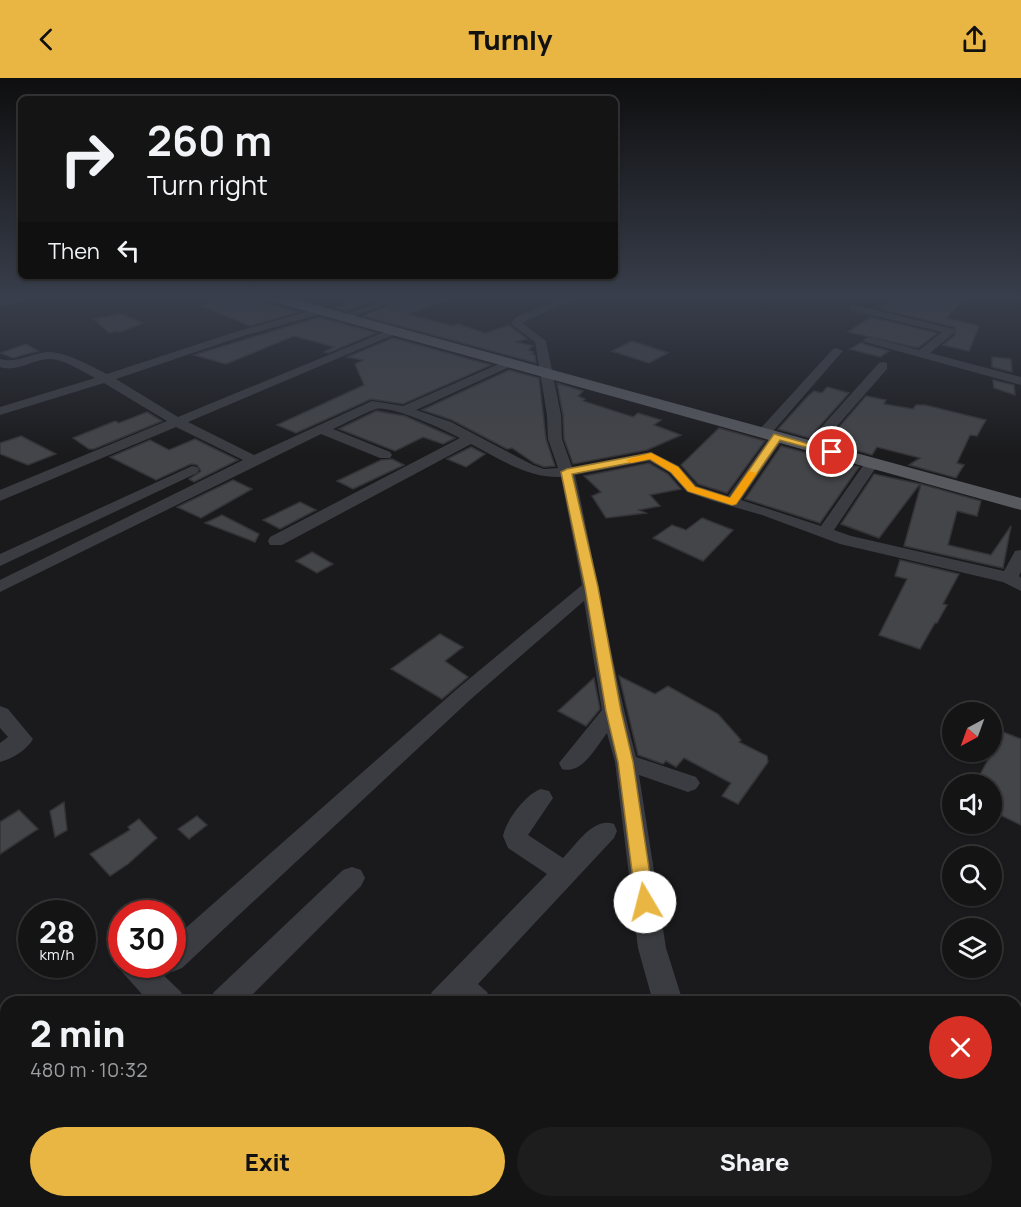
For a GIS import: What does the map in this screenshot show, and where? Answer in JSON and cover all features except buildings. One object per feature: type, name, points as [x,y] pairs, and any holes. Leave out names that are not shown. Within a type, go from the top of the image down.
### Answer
[{"type":"main road","points":[[465,351],[1021,504]]},
{"type":"street","points":[[0,411],[191,351]]},
{"type":"street","points":[[0,496],[348,351]]},
{"type":"street","points":[[542,351],[555,439],[567,472],[591,587],[613,711],[626,762],[652,948],[666,996]]},
{"type":"street","points":[[732,502],[771,435],[837,351]]},
{"type":"street","points":[[909,351],[1021,381]]},
{"type":"street","points":[[921,354],[925,351]]},
{"type":"street","points":[[0,363],[11,367],[53,356],[105,378],[178,423],[254,460]]},
{"type":"street","points":[[404,410],[510,363]]},
{"type":"street","points":[[812,446],[883,366]]},
{"type":"street","points":[[0,586],[138,520],[254,460],[377,404],[404,410],[446,425],[528,468],[543,473],[567,472],[651,456],[674,469],[692,489],[846,540],[1015,582],[1021,555]]},
{"type":"street","points":[[320,429],[385,455]]},
{"type":"street","points":[[276,542],[471,438]]},
{"type":"street","points":[[825,532],[872,463]]},
{"type":"street","points":[[0,561],[192,470]]},
{"type":"street","points":[[186,946],[464,694],[563,608],[591,587]]},
{"type":"street","points":[[570,763],[613,711]]},
{"type":"street","points":[[0,714],[22,739],[0,754]]},
{"type":"street","points":[[626,762],[688,783]]},
{"type":"street","points":[[540,798],[514,836],[517,841],[566,873]]},
{"type":"street","points":[[459,996],[604,831]]},
{"type":"street","points":[[230,996],[352,878]]},
{"type":"street","points":[[154,978],[167,996]]},
{"type":"slow traffic","points":[[631,460],[651,456],[674,469],[692,489],[732,502],[752,473]]},
{"type":"route","points":[[645,902],[626,762],[613,711],[591,587],[567,472],[651,456],[674,469],[692,489],[732,502],[778,436],[832,452]]}]
